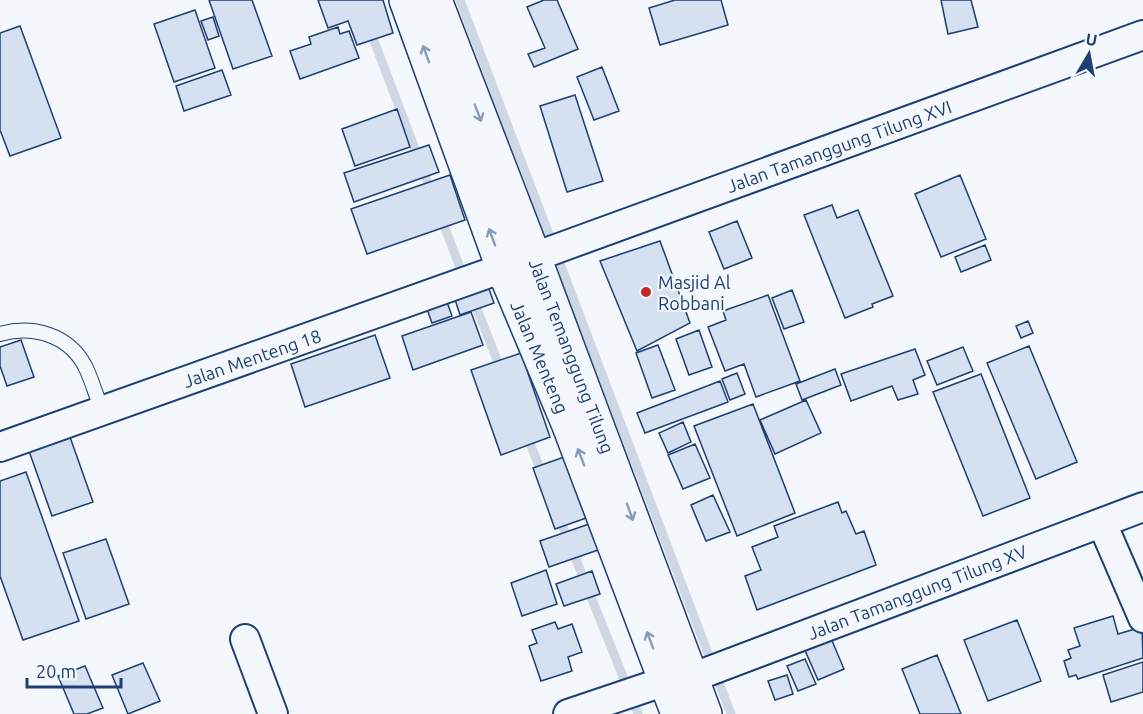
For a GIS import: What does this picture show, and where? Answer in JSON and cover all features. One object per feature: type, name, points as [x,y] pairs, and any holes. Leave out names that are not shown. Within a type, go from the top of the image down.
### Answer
[{"type":"street","name":"Jalan Menteng","points":[[406,0],[503,268],[679,680],[678,714]]},
{"type":"street","name":"Jalan Temanggung Tilung","points":[[435,0],[534,257],[679,680],[705,714]]},
{"type":"street","name":"Jalan Tamanggung Tilung XVI","points":[[503,268],[1143,35]]},
{"type":"street","name":"Jalan Menteng 18","points":[[0,447],[503,268]]},
{"type":"street","name":"Jalan Tamanggung Tilung XV","points":[[568,714],[679,680],[1143,507]]},
{"type":"street","points":[[1102,524],[1143,618]]},
{"type":"street","points":[[245,639],[273,714]]},
{"type":"lane","points":[[0,334],[14,330],[43,332],[65,344],[85,365],[102,410]]},
{"type":"building","points":[[209,0],[252,0],[272,56],[233,69]]},
{"type":"building","points":[[318,0],[383,0],[393,33],[357,45],[348,21],[328,28]]},
{"type":"building","points":[[544,0],[557,0],[578,49],[534,67],[528,54],[545,48],[527,7]]},
{"type":"building","points":[[675,0],[721,0],[728,25],[660,45],[649,8]]},
{"type":"building","points":[[941,0],[971,0],[978,27],[948,34]]},
{"type":"building","points":[[195,10],[215,68],[174,82],[154,24]]},
{"type":"building","points":[[213,17],[219,36],[208,40],[201,21]]},
{"type":"building","points":[[20,26],[61,138],[10,156],[0,130],[0,33]]},
{"type":"building","points":[[338,27],[340,34],[349,31],[359,58],[300,79],[290,51],[311,44],[309,37]]},
{"type":"building","points":[[602,67],[619,111],[594,120],[577,77]]},
{"type":"building","points":[[222,70],[231,95],[184,111],[176,86]]},
{"type":"building","points":[[575,95],[603,181],[567,192],[540,106]]},
{"type":"building","points":[[397,109],[410,147],[355,166],[342,129]]},
{"type":"building","points":[[429,145],[439,172],[354,202],[344,173]]},
{"type":"building","points":[[450,175],[465,220],[367,254],[351,209]]},
{"type":"building","points":[[960,175],[986,239],[941,257],[915,194]]},
{"type":"building","points":[[832,205],[837,218],[858,210],[893,296],[845,318],[804,215]]},
{"type":"building","points":[[737,221],[752,258],[724,269],[709,232]]},
{"type":"building","name":"Masjid Al Robbani","points":[[660,241],[690,323],[637,351],[600,261]]},
{"type":"building","points":[[985,245],[991,260],[961,272],[955,257]]},
{"type":"building","points":[[485,278],[494,303],[460,315],[452,290]]},
{"type":"building","points":[[792,290],[804,322],[784,329],[772,298]]},
{"type":"building","points":[[768,295],[800,381],[756,397],[744,364],[725,371],[708,327],[726,320],[723,311]]},
{"type":"building","points":[[447,302],[452,316],[432,323],[427,309]]},
{"type":"building","points":[[471,312],[483,345],[413,370],[402,336]]},
{"type":"building","points":[[1028,321],[1033,333],[1021,338],[1016,326]]},
{"type":"building","points":[[699,330],[712,367],[689,375],[676,339]]},
{"type":"building","points":[[375,335],[390,378],[305,407],[291,364]]},
{"type":"building","points":[[21,340],[34,377],[7,386],[0,366],[0,347]]},
{"type":"building","points":[[658,345],[675,390],[652,398],[636,353]]},
{"type":"building","points":[[1029,346],[1077,462],[1036,479],[987,363]]},
{"type":"building","points":[[963,347],[973,371],[937,385],[927,361]]},
{"type":"building","points":[[915,349],[925,375],[913,380],[918,394],[898,400],[892,386],[851,401],[841,374]]},
{"type":"building","points":[[521,353],[550,437],[501,455],[471,370]]},
{"type":"building","points":[[835,369],[841,385],[802,400],[796,384]]},
{"type":"building","points":[[737,373],[745,394],[730,400],[722,379]]},
{"type":"building","points":[[981,374],[1030,498],[983,516],[933,392]]},
{"type":"building","points":[[720,381],[728,402],[645,433],[637,413]]},
{"type":"building","points":[[806,400],[821,433],[775,454],[760,420]]},
{"type":"building","points":[[753,404],[795,513],[737,536],[694,426]]},
{"type":"building","points":[[683,422],[691,442],[668,453],[659,433]]},
{"type":"building","points":[[70,437],[93,502],[52,516],[29,451]]},
{"type":"building","points":[[695,444],[710,478],[683,489],[668,455]]},
{"type":"building","points":[[567,456],[589,517],[555,529],[533,468]]},
{"type":"building","points":[[26,472],[79,621],[23,640],[0,576],[0,481]]},
{"type":"building","points":[[713,495],[730,532],[706,541],[691,505]]},
{"type":"building","points":[[838,502],[842,513],[846,511],[856,534],[864,531],[876,565],[757,610],[745,576],[761,570],[752,547],[778,537],[774,526]]},
{"type":"building","points":[[592,523],[601,549],[549,567],[540,541]]},
{"type":"building","points":[[106,539],[129,604],[86,619],[63,553]]},
{"type":"building","points":[[546,570],[557,604],[522,616],[511,583]]},
{"type":"building","points":[[592,571],[600,594],[564,606],[556,584]]},
{"type":"building","points":[[1113,616],[1118,634],[1142,627],[1143,658],[1078,679],[1076,675],[1069,677],[1064,661],[1071,658],[1068,650],[1080,646],[1074,628]]},
{"type":"building","points":[[1017,620],[1041,681],[988,701],[964,640]]},
{"type":"building","points":[[555,622],[558,629],[572,624],[582,652],[568,657],[572,671],[541,681],[529,646],[537,643],[532,630]]},
{"type":"building","points":[[830,636],[844,669],[818,680],[804,648]]},
{"type":"building","points":[[937,655],[961,714],[920,714],[902,669]]},
{"type":"building","points":[[805,659],[816,684],[798,691],[787,666]]},
{"type":"building","points":[[1143,662],[1143,692],[1111,702],[1103,675]]},
{"type":"building","points":[[143,663],[160,701],[128,714],[112,675]]},
{"type":"building","points":[[85,666],[103,708],[87,714],[74,714],[58,676]]},
{"type":"building","points":[[787,675],[793,694],[775,700],[768,681]]},
{"type":"waterway","points":[[460,0],[731,714]]},
{"type":"waterway","points":[[370,30],[432,194]]},
{"type":"waterway","points":[[440,215],[464,278]]},
{"type":"waterway","points":[[473,299],[501,370]]},
{"type":"waterway","points":[[526,433],[543,476]]},
{"type":"waterway","points":[[559,517],[638,714]]},
{"type":"place","name":"Masjid Al Robbani","points":[[646,292]]}]
